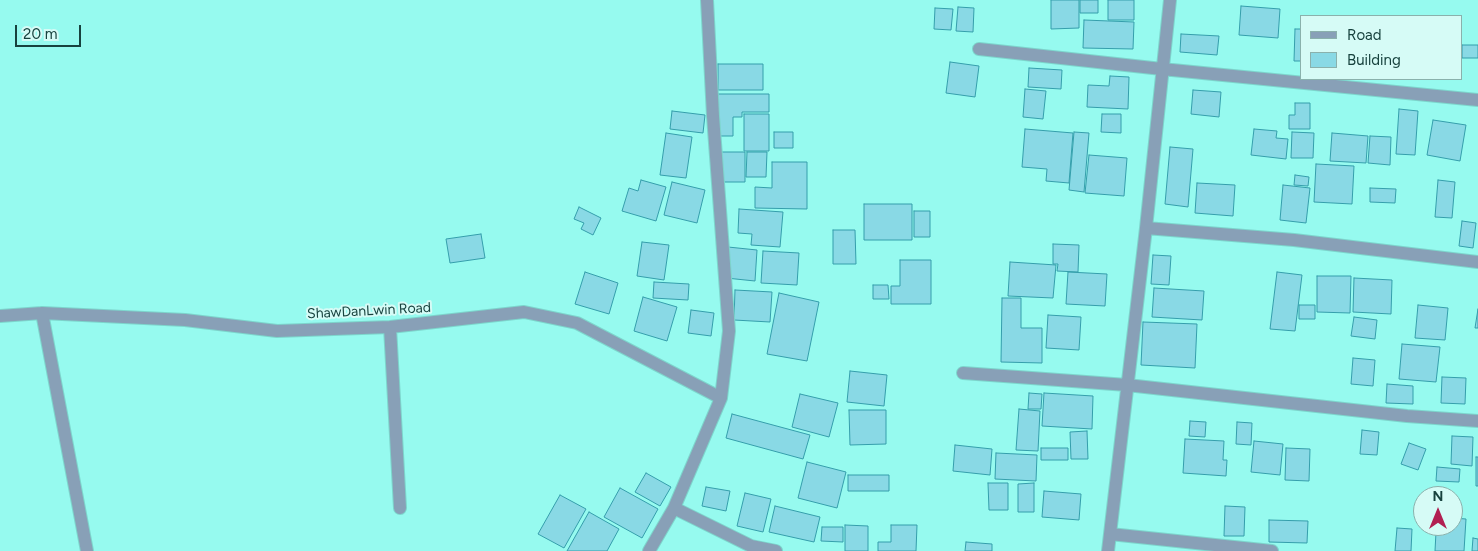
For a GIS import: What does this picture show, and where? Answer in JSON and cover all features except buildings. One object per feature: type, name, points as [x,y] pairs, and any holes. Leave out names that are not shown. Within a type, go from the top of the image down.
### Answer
[{"type":"street","points":[[649,551],[674,508],[720,398],[729,332],[713,116],[707,0]]},
{"type":"street","points":[[1108,551],[1146,228],[1170,0]]},
{"type":"street","points":[[979,49],[1478,100]]},
{"type":"street","points":[[1146,228],[1294,240],[1478,262]]},
{"type":"street","name":"ShawDanLwin Road","points":[[0,316],[42,313],[185,320],[277,331],[390,328],[524,312],[577,323],[720,398]]},
{"type":"street","points":[[42,313],[87,551]]},
{"type":"street","points":[[390,328],[400,508]]},
{"type":"street","points":[[963,373],[1127,385],[1407,416],[1478,421]]},
{"type":"street","points":[[674,508],[751,546],[776,551]]},
{"type":"street","points":[[1110,534],[1272,551]]}]
